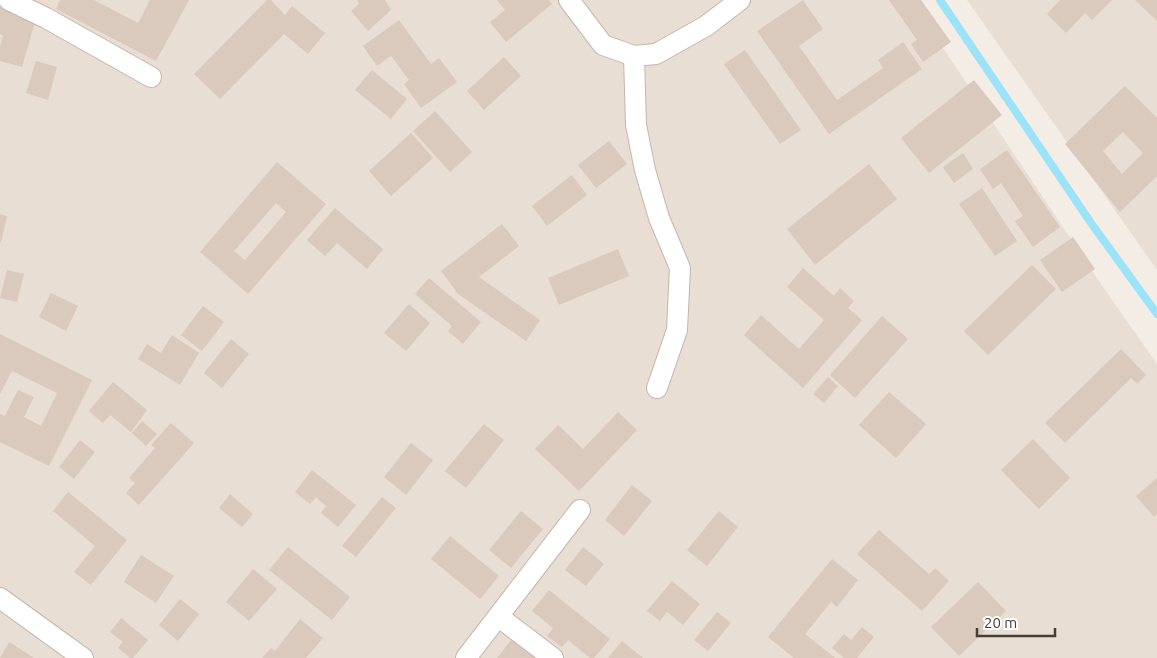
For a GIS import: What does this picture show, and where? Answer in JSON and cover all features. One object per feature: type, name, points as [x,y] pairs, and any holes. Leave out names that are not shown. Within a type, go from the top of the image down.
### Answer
[{"type":"street","points":[[9,0],[46,18],[151,77]]},
{"type":"street","points":[[569,0],[603,44],[634,56],[656,54],[706,26],[740,0]]},
{"type":"street","points":[[634,56],[636,125],[645,170],[659,218],[680,268],[677,330],[657,388]]},
{"type":"street","points":[[466,658],[580,510]]},
{"type":"street","points":[[0,598],[83,658]]},
{"type":"street","points":[[499,617],[553,658]]},
{"type":"shaded area","points":[[0,0],[911,0],[1103,287],[1157,364],[1157,658],[0,658]]},
{"type":"shaded area","points":[[967,0],[1157,0],[1157,270]]},
{"type":"building","points":[[60,0],[94,0],[138,23],[150,0],[189,0],[156,61],[56,9]]},
{"type":"building","points":[[267,0],[271,0],[285,15],[292,6],[325,33],[308,54],[284,34],[220,99],[194,74]]},
{"type":"building","points":[[357,0],[385,0],[391,10],[368,31],[351,11],[359,4]]},
{"type":"building","points":[[497,0],[549,0],[552,4],[506,42],[490,22],[505,10]]},
{"type":"building","points":[[803,0],[823,29],[799,46],[837,100],[883,68],[878,60],[903,42],[922,69],[829,134],[757,31]]},
{"type":"building","points":[[889,0],[921,0],[951,42],[923,62],[911,44],[917,40]]},
{"type":"building","points":[[1060,0],[1112,0],[1092,20],[1085,13],[1066,33],[1047,14]]},
{"type":"building","points":[[1135,0],[1157,0],[1157,21]]},
{"type":"building","points":[[0,2],[35,22],[22,67],[0,61],[0,47],[3,36],[0,34]]},
{"type":"building","points":[[399,20],[431,64],[439,58],[457,82],[421,108],[404,84],[409,80],[391,56],[377,66],[363,46]]},
{"type":"building","points":[[745,50],[801,130],[780,144],[724,64]]},
{"type":"building","points":[[504,57],[521,76],[484,110],[467,91]]},
{"type":"building","points":[[36,61],[57,67],[48,100],[26,93]]},
{"type":"building","points":[[372,70],[407,99],[391,119],[355,90]]},
{"type":"building","points":[[974,80],[1002,115],[929,173],[901,138]]},
{"type":"building","points":[[1125,86],[1157,118],[1157,176],[1120,212],[1065,144]],"holes":[[[1123,132],[1143,153],[1122,174],[1103,151]]]},
{"type":"building","points":[[435,111],[472,152],[450,172],[413,131]]},
{"type":"building","points":[[411,133],[433,158],[391,196],[369,171]]},
{"type":"building","points":[[609,141],[627,164],[596,188],[578,165]]},
{"type":"building","points":[[1007,150],[1060,227],[1033,247],[1015,221],[1023,216],[1001,183],[993,189],[980,169]]},
{"type":"building","points":[[963,153],[973,169],[954,183],[943,167]]},
{"type":"building","points":[[277,162],[326,204],[248,294],[200,252]],"holes":[[[276,203],[286,212],[245,260],[234,251]]]},
{"type":"building","points":[[869,164],[897,199],[815,265],[787,229]]},
{"type":"building","points":[[572,175],[587,195],[547,226],[532,206]]},
{"type":"building","points":[[982,188],[1017,241],[995,256],[959,204]]},
{"type":"building","points":[[335,208],[383,249],[367,269],[337,243],[325,256],[307,240]]},
{"type":"building","points":[[0,214],[7,216],[1,242],[0,242]]},
{"type":"building","points":[[502,224],[519,246],[479,277],[540,320],[526,341],[458,294],[441,271]]},
{"type":"building","points":[[1073,237],[1095,269],[1062,292],[1040,260]]},
{"type":"building","points":[[618,249],[629,276],[559,305],[548,278]]},
{"type":"building","points":[[1032,265],[1056,289],[988,355],[964,331]]},
{"type":"building","points":[[803,268],[834,296],[840,288],[854,301],[848,308],[862,320],[803,388],[744,335],[761,315],[799,349],[824,320],[787,287]]},
{"type":"building","points":[[7,270],[24,274],[17,302],[0,298]]},
{"type":"building","points":[[429,278],[481,322],[463,344],[448,331],[452,326],[415,294]]},
{"type":"building","points":[[51,293],[78,306],[66,331],[39,317]]},
{"type":"building","points":[[409,304],[430,323],[406,351],[384,333]]},
{"type":"building","points":[[203,306],[224,322],[202,351],[181,335]]},
{"type":"building","points":[[882,316],[908,339],[855,398],[830,375]]},
{"type":"building","points":[[0,334],[92,380],[49,466],[0,442],[0,414],[5,416],[18,390],[34,397],[24,417],[41,426],[57,393],[12,371],[0,394]]},
{"type":"building","points":[[172,335],[199,353],[180,385],[138,359],[147,344],[161,353]]},
{"type":"building","points":[[231,339],[249,354],[222,388],[204,373]]},
{"type":"building","points":[[1121,349],[1146,375],[1137,384],[1131,378],[1065,443],[1045,423]]},
{"type":"building","points":[[828,377],[838,386],[824,403],[813,394]]},
{"type":"building","points":[[113,382],[147,410],[131,432],[110,415],[103,423],[89,411]]},
{"type":"building","points":[[889,392],[926,424],[896,458],[859,425]]},
{"type":"building","points":[[618,412],[637,430],[579,491],[535,449],[558,425],[583,449]]},
{"type":"building","points":[[142,421],[157,434],[146,446],[132,433]]},
{"type":"building","points":[[171,423],[194,443],[139,505],[126,493],[135,483],[129,478],[155,448],[151,445]]},
{"type":"building","points":[[484,424],[504,440],[466,488],[445,471]]},
{"type":"building","points":[[1033,439],[1070,478],[1039,509],[1001,470]]},
{"type":"building","points":[[80,440],[95,452],[74,479],[59,467]]},
{"type":"building","points":[[411,443],[433,460],[406,495],[384,477]]},
{"type":"building","points":[[312,470],[356,505],[338,527],[321,513],[326,506],[316,497],[310,504],[295,492]]},
{"type":"building","points":[[1157,478],[1157,514],[1154,517],[1136,496]]},
{"type":"building","points":[[632,485],[652,501],[624,536],[605,520]]},
{"type":"building","points":[[68,492],[127,540],[91,585],[74,572],[95,546],[53,511]]},
{"type":"building","points":[[230,494],[253,514],[242,527],[219,508]]},
{"type":"building","points":[[382,497],[396,508],[356,557],[342,546]]},
{"type":"building","points":[[521,511],[543,529],[511,568],[489,550]]},
{"type":"building","points":[[719,511],[738,527],[707,566],[687,550]]},
{"type":"building","points":[[879,530],[929,574],[935,568],[949,581],[922,611],[857,554]]},
{"type":"building","points":[[450,536],[499,576],[480,599],[431,559]]},
{"type":"building","points":[[288,547],[350,597],[332,620],[269,570]]},
{"type":"building","points":[[583,547],[604,564],[586,586],[565,570]]},
{"type":"building","points":[[141,555],[174,576],[156,603],[124,582]]},
{"type":"building","points":[[832,559],[858,580],[837,607],[831,602],[805,634],[835,658],[794,658],[768,637]]},
{"type":"building","points":[[253,569],[277,589],[249,621],[226,602]]},
{"type":"building","points":[[672,581],[700,604],[683,625],[667,612],[660,621],[647,611]]},
{"type":"building","points":[[978,582],[1006,611],[959,656],[931,627]]},
{"type":"building","points":[[549,590],[610,639],[594,658],[590,658],[568,640],[562,647],[547,636],[553,628],[532,611]]},
{"type":"building","points":[[180,599],[199,614],[178,641],[159,625]]},
{"type":"building","points":[[717,612],[731,623],[708,651],[694,640]]},
{"type":"building","points":[[121,618],[148,640],[133,658],[130,658],[118,648],[123,642],[110,632]]},
{"type":"building","points":[[300,619],[323,638],[306,658],[262,658],[271,648],[275,651]]},
{"type":"building","points":[[862,627],[874,637],[857,658],[844,658],[832,648],[844,634],[851,640]]},
{"type":"building","points":[[512,639],[535,658],[497,658]]},
{"type":"building","points":[[622,641],[643,658],[608,658]]},
{"type":"building","points":[[9,642],[34,658],[0,658]]},
{"type":"waterway","points":[[940,0],[1091,223],[1157,314]]}]
